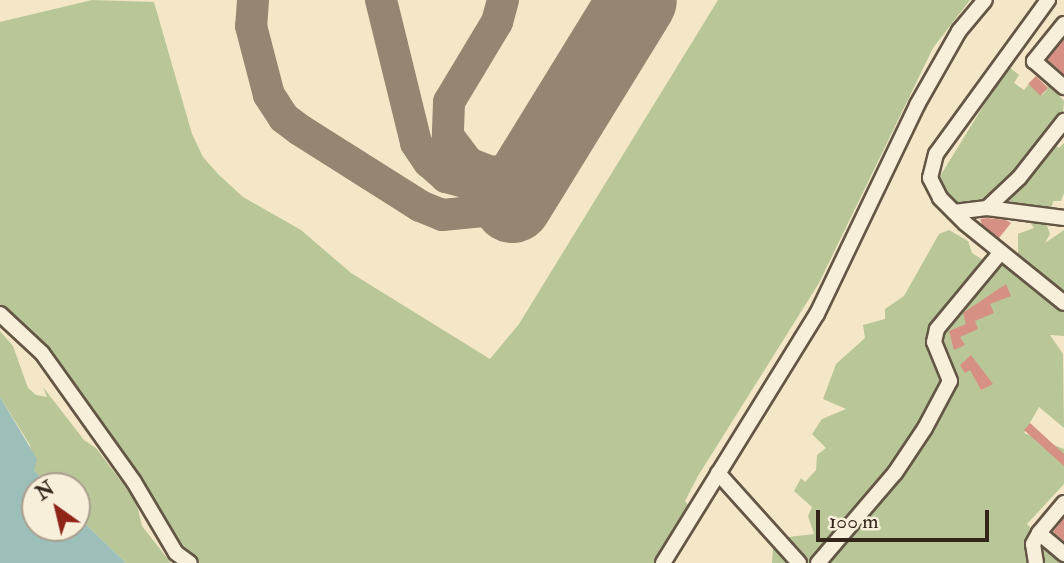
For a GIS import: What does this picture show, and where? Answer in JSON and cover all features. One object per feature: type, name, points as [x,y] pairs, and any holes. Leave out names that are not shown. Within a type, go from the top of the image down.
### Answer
[{"type":"lane","points":[[663,563],[817,314],[917,105],[959,31],[985,0]]},
{"type":"lane","points":[[1048,0],[936,154],[930,178],[940,198],[954,212],[1000,253],[1064,303]]},
{"type":"lane","points":[[1064,24],[1034,61],[1064,87]]},
{"type":"lane","points":[[987,208],[1019,178],[1064,121]]},
{"type":"lane","points":[[954,212],[987,208],[1064,218]]},
{"type":"lane","points":[[818,563],[895,473],[932,416],[950,381],[934,342],[937,329],[1000,253]]},
{"type":"lane","points":[[0,314],[42,353],[134,482],[176,553],[190,563]]},
{"type":"lane","points":[[718,473],[799,563]]},
{"type":"lane","points":[[1036,563],[1033,544],[1064,503]]},
{"type":"lane","points":[[1039,533],[1064,554]]},
{"type":"green space","points":[[92,0],[154,2],[192,134],[203,157],[243,197],[301,230],[351,273],[490,359],[519,324],[718,0],[970,0],[933,48],[819,283],[698,476],[685,501],[689,506],[657,563],[200,563],[177,542],[117,447],[33,339],[0,305],[0,22]]},
{"type":"green space","points":[[1008,66],[1019,75],[1014,83],[1024,90],[1029,84],[1042,95],[1048,88],[1044,80],[1064,101],[1063,112],[1035,146],[1052,143],[1059,148],[1064,143],[1064,193],[1061,201],[1053,201],[1051,212],[1044,217],[1050,234],[1045,243],[1064,230],[1064,336],[1050,335],[1063,354],[1064,428],[1039,407],[1024,433],[1064,449],[1064,484],[1027,524],[1064,563],[772,563],[773,547],[780,538],[814,534],[808,516],[812,507],[794,491],[801,478],[805,482],[816,470],[817,455],[826,448],[812,434],[822,419],[846,409],[823,399],[836,364],[865,338],[863,325],[885,319],[885,309],[904,296],[939,234],[949,230],[968,241],[972,253],[989,264],[1006,251],[1018,255],[1018,234],[1034,228],[1026,217],[1009,214],[1010,196],[1019,192],[1016,186],[987,201],[963,205],[950,200],[937,181]]},
{"type":"green space","points":[[0,331],[13,346],[28,388],[36,395],[47,397],[43,387],[84,440],[96,448],[136,501],[142,526],[171,563],[126,563],[91,529],[91,472],[36,472],[30,445],[0,397]]},
{"type":"water","points":[[0,397],[37,459],[36,472],[21,472],[21,542],[91,542],[91,529],[126,563],[0,563]]},
{"type":"building","points":[[1064,39],[1064,74],[1047,60]]},
{"type":"building","points":[[1036,76],[1048,88],[1040,96],[1028,84]]},
{"type":"building","points":[[980,219],[1011,223],[999,238],[982,225]]},
{"type":"building","points":[[1006,284],[1011,296],[990,304],[994,313],[975,321],[978,329],[960,337],[965,345],[954,350],[949,331],[966,324],[963,313]]},
{"type":"building","points":[[971,355],[993,384],[981,390],[970,370],[965,373],[960,365]]},
{"type":"building","points":[[1030,423],[1064,454],[1064,466],[1024,430]]},
{"type":"building","points":[[1064,518],[1064,541],[1053,532]]},
{"type":"taxiway","points":[[253,0],[251,26],[269,95],[284,118],[300,130],[420,206],[442,215],[484,211],[512,195],[528,177]]},
{"type":"taxiway","points":[[381,0],[416,143],[429,162],[446,177],[480,186],[504,182],[525,171]]},
{"type":"taxiway","points":[[503,0],[497,22],[449,102],[448,136],[468,163],[492,172],[518,169],[543,153]]},
{"type":"runway","points":[[512,203],[637,0]]}]
